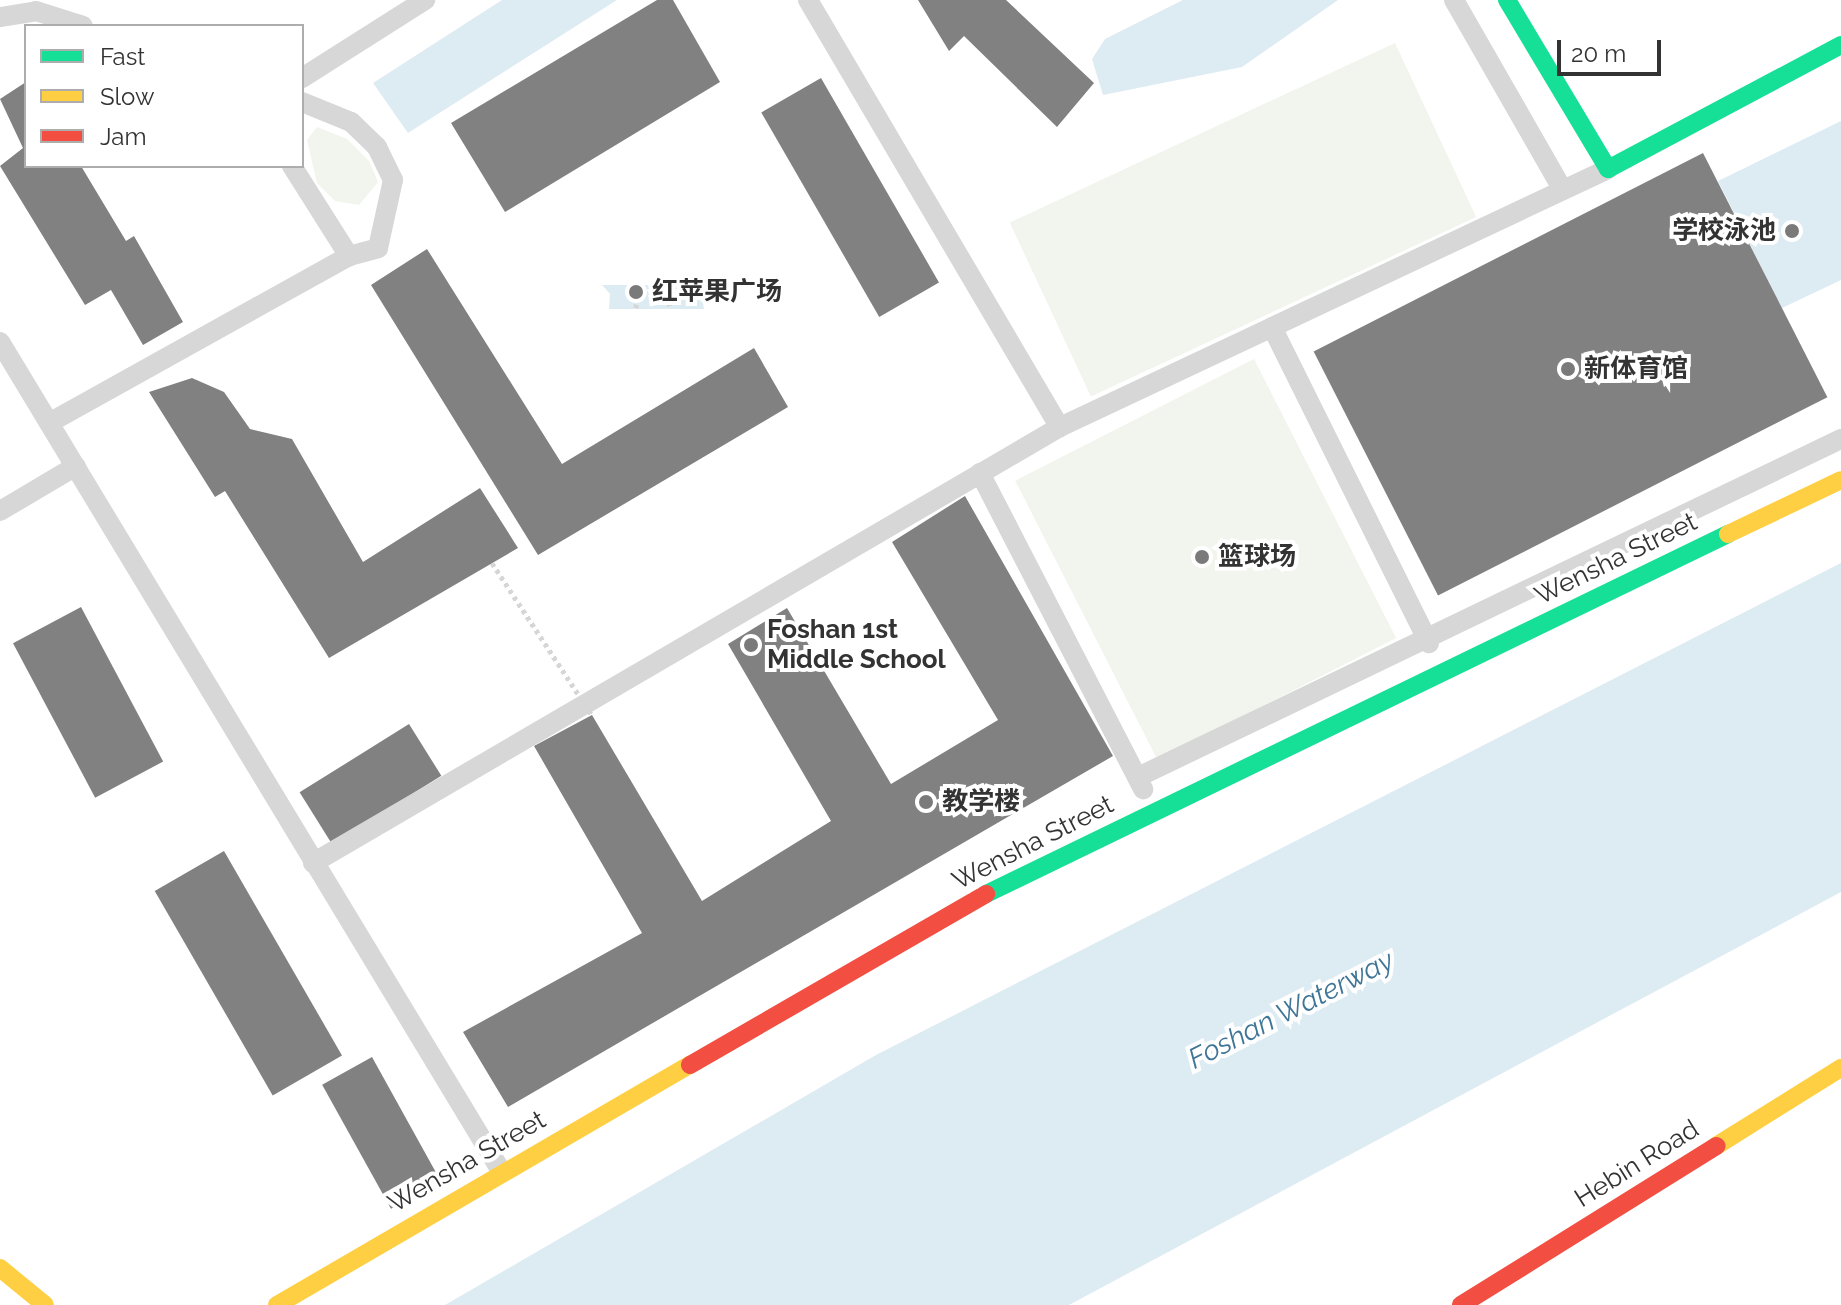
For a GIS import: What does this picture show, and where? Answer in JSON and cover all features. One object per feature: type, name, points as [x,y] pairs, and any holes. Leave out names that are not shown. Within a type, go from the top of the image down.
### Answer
[{"type":"street","points":[[1507,0],[1608,169],[1841,45]]},
{"type":"street","name":"Wensha Street","points":[[277,1305],[501,1171],[999,886],[1841,480]]},
{"type":"street","name":"Hebin Road","points":[[1461,1305],[1840,1069]]},
{"type":"street","points":[[0,1268],[45,1305]]},
{"type":"lane","points":[[304,77],[425,0]]},
{"type":"lane","points":[[808,0],[1060,427]]},
{"type":"lane","points":[[1454,0],[1563,190]]},
{"type":"lane","points":[[0,17],[36,11],[77,24]]},
{"type":"lane","points":[[49,423],[349,256],[378,248],[393,180],[377,147],[351,122],[304,103]]},
{"type":"lane","points":[[293,168],[349,256]]},
{"type":"lane","points":[[313,863],[1060,427],[1608,169]]},
{"type":"lane","points":[[1272,327],[1429,643]]},
{"type":"lane","points":[[0,342],[501,1171]]},
{"type":"lane","points":[[1138,777],[1429,643],[1841,439]]},
{"type":"lane","points":[[0,511],[76,466]]},
{"type":"lane","points":[[980,473],[1154,812]]},
{"type":"path","points":[[636,308],[638,285]]},
{"type":"path","points":[[668,286],[670,309]]},
{"type":"path","points":[[492,563],[592,715]]},
{"type":"shaded area","points":[[1395,43],[1476,217],[1091,397],[1010,223]]},
{"type":"shaded area","points":[[317,127],[347,139],[369,161],[378,182],[359,205],[335,201],[317,183],[307,140]]},
{"type":"shaded area","name":"篮球场","points":[[1254,359],[1396,638],[1157,760],[1015,481]]},
{"type":"water","points":[[502,0],[617,0],[408,133],[373,83]]},
{"type":"water","points":[[1183,0],[1338,0],[1242,67],[1103,95],[1092,59],[1105,39]]},
{"type":"water","name":"学校泳池","points":[[1841,121],[1841,280],[1782,308],[1718,181]]},
{"type":"water","points":[[602,285],[700,285],[704,309],[609,309],[610,294]]},
{"type":"water","name":"Foshan Waterway","points":[[1841,563],[1841,892],[1069,1305],[445,1305],[876,1055]]},
{"type":"building","points":[[657,0],[673,0],[720,82],[505,212],[451,123]]},
{"type":"building","points":[[918,0],[1006,0],[1094,83],[1057,127],[964,36],[949,51]]},
{"type":"building","points":[[821,78],[939,282],[879,317],[761,112]]},
{"type":"building","points":[[24,83],[24,168],[82,168],[126,241],[134,236],[183,322],[143,345],[111,290],[85,305],[0,166],[23,148],[0,99]]},
{"type":"building","name":"新体育馆","points":[[1703,153],[1827,397],[1438,596],[1314,351]]},
{"type":"building","points":[[427,249],[562,464],[754,348],[788,407],[538,555],[371,285]]},
{"type":"building","points":[[192,378],[224,392],[250,429],[292,439],[363,562],[480,488],[518,548],[329,658],[225,491],[215,497],[149,392]]},
{"type":"building","name":"教学楼","points":[[965,496],[1113,756],[508,1107],[463,1032],[642,933],[534,746],[592,715],[702,901],[831,821],[728,644],[787,608],[891,784],[998,720],[892,542]]},
{"type":"building","points":[[81,607],[163,762],[95,798],[13,643]]},
{"type":"building","points":[[409,724],[441,776],[332,844],[300,792]]},
{"type":"building","points":[[224,851],[342,1055],[273,1095],[155,891]]},
{"type":"building","points":[[372,1057],[441,1181],[391,1209],[322,1085]]},
{"type":"traffic: fast","points":[[1507,0],[1608,169],[1841,45]]},
{"type":"traffic: fast","points":[[986,894],[1728,534]]},
{"type":"traffic: slow","points":[[1728,534],[1841,480]]},
{"type":"traffic: slow","points":[[277,1305],[690,1065]]},
{"type":"traffic: slow","points":[[1716,1146],[1841,1068]]},
{"type":"traffic: slow","points":[[0,1268],[45,1305]]},
{"type":"traffic: jam","points":[[690,1065],[986,894]]},
{"type":"traffic: jam","points":[[1461,1305],[1716,1146]]},
{"type":"place","name":"学校泳池","points":[[1792,231]]},
{"type":"place","name":"红苹果广场","points":[[636,292]]},
{"type":"place","name":"新体育馆","points":[[1568,369]]},
{"type":"place","name":"篮球场","points":[[1202,557]]},
{"type":"place","name":"Foshan 1st Middle School","points":[[751,645]]},
{"type":"place","name":"教学楼","points":[[926,802]]}]
